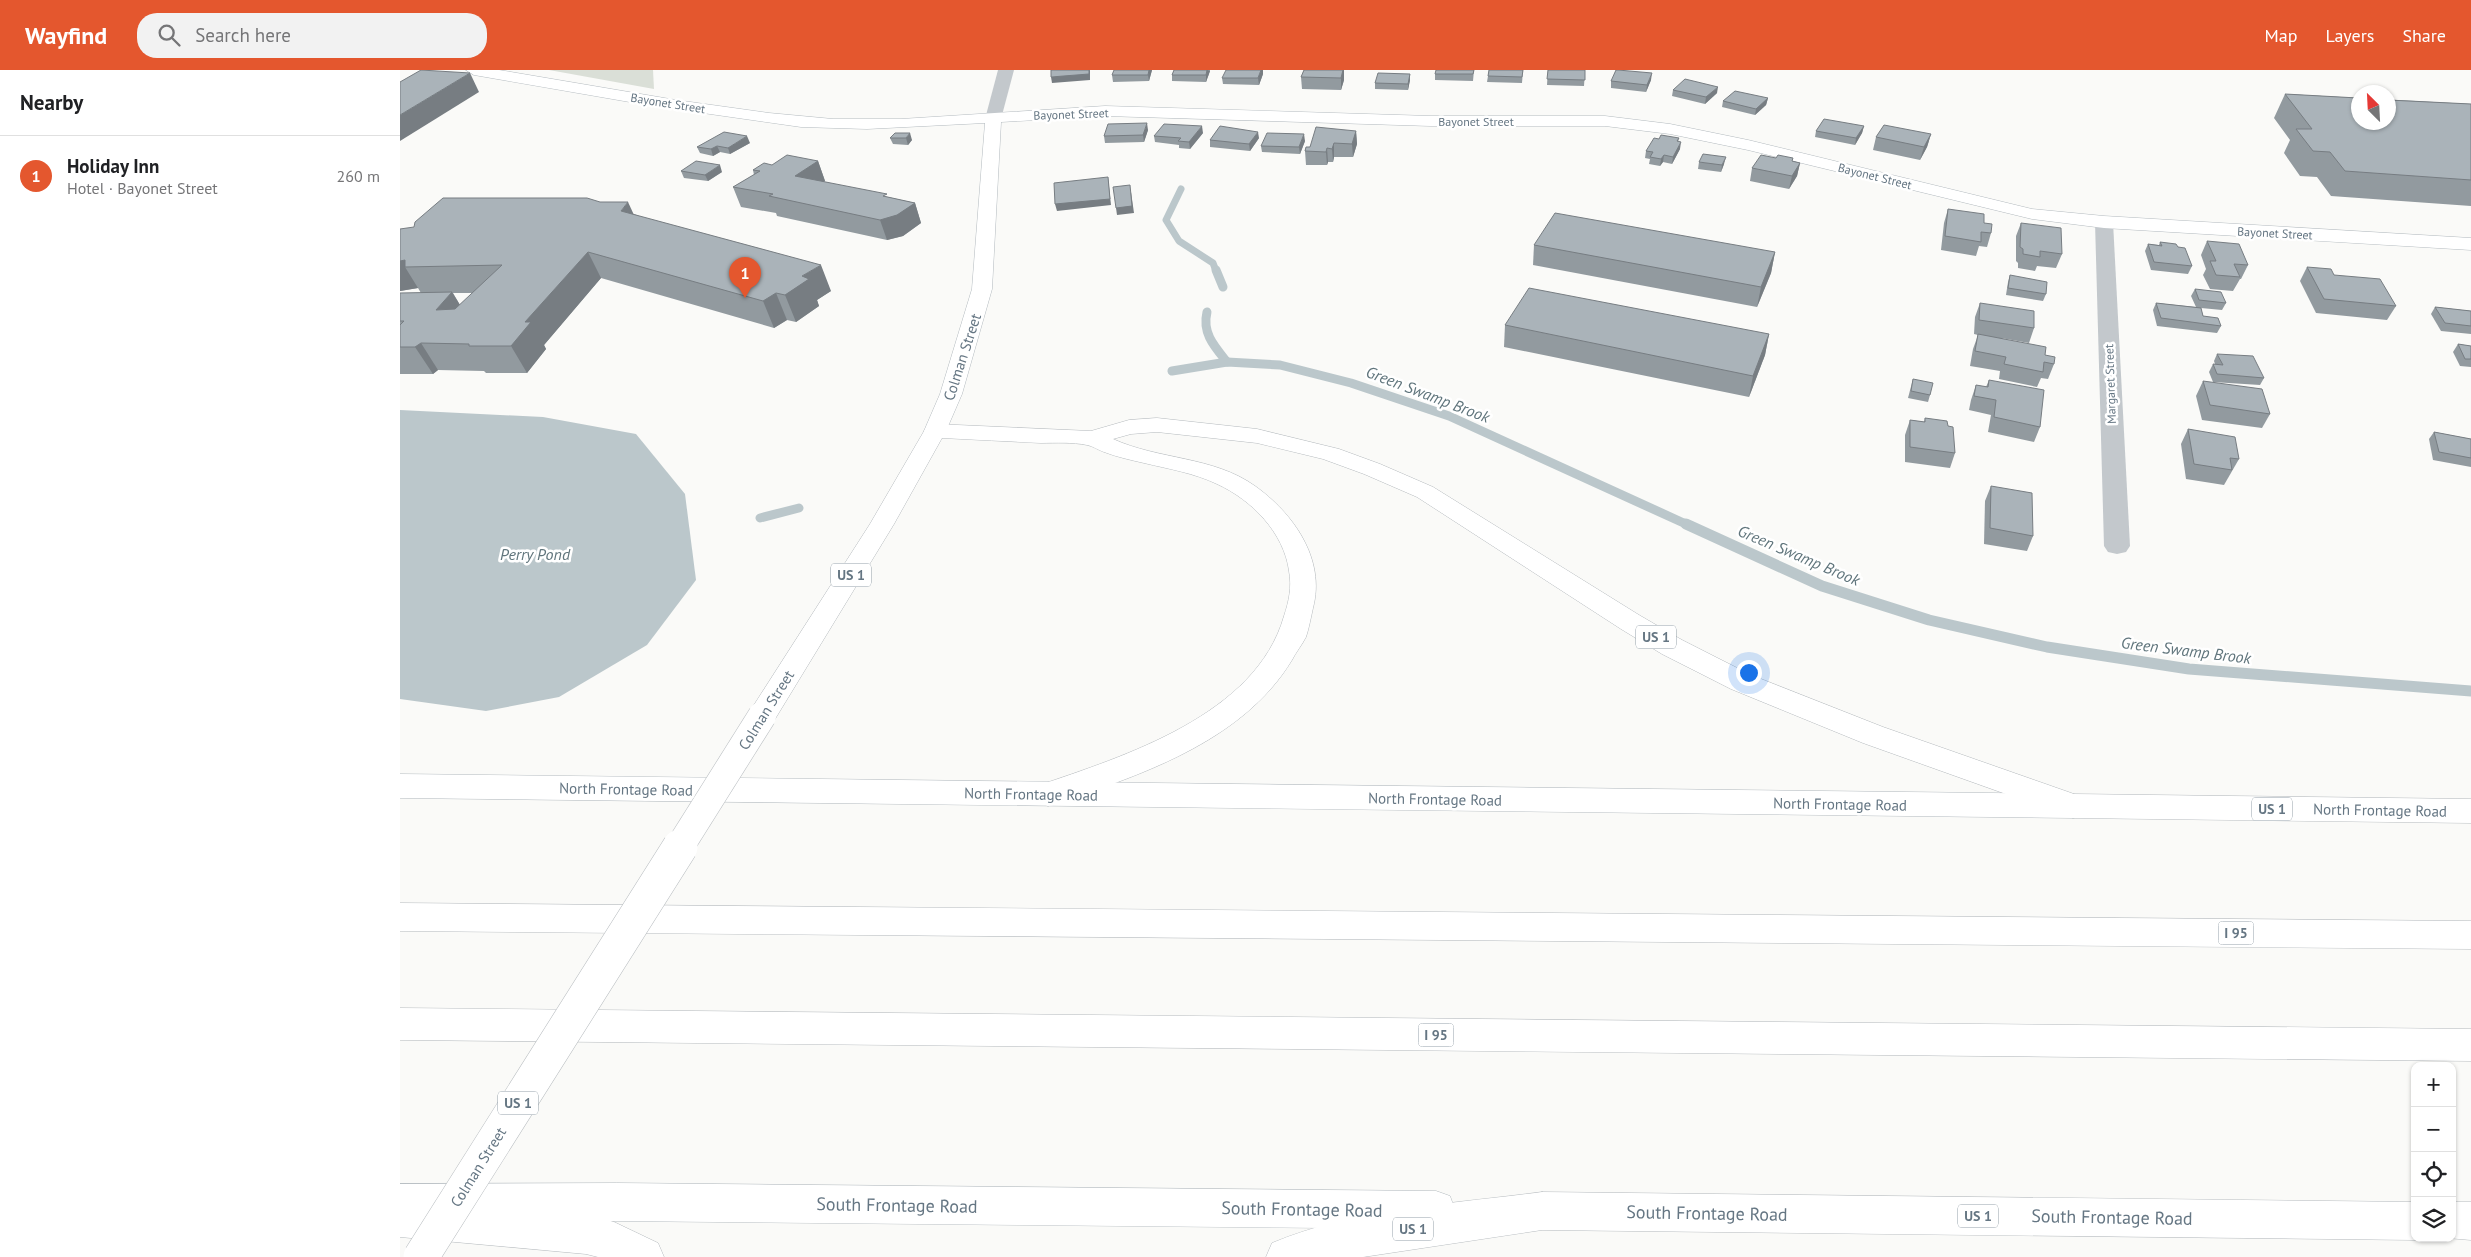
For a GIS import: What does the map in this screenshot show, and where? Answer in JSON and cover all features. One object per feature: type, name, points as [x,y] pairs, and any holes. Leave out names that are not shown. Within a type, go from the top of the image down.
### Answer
[{"type":"main road","name":"Bayonet Street","points":[[474,70],[670,104],[780,120],[874,124],[993,119],[1064,112],[1104,112],[1431,121],[1605,121],[1670,129],[1738,143],[2032,214],[2104,222],[2471,244]]},
{"type":"main road","name":"Colman Street","points":[[421,1257],[882,524],[935,431],[951,394],[982,289],[993,119]]},
{"type":"main road","name":"US 1","points":[[935,431],[1092,438],[1117,430],[1142,426],[1193,428],[1280,441],[1332,454],[1372,468],[1425,492],[1630,622],[1672,647],[1741,682],[1873,735],[2073,806]]},
{"type":"main road","points":[[1048,794],[1102,776],[1179,743],[1222,716],[1264,679],[1279,660],[1296,628],[1302,606],[1304,586],[1300,556],[1280,521],[1261,502],[1244,489],[1218,474],[1167,460],[1112,449],[1092,438]]},
{"type":"main road","name":"North Frontage Road","points":[[400,786],[2471,811]]},
{"type":"main road","name":"I 95","points":[[400,917],[2471,935]]},
{"type":"main road","name":"I 95","points":[[400,1024],[2471,1045]]},
{"type":"main road","name":"South Frontage Road","points":[[400,1203],[617,1202],[2411,1221]]},
{"type":"main road","name":"US 1","points":[[1286,1257],[1398,1231],[1542,1211]]},
{"type":"main road","points":[[400,1218],[586,1234],[614,1242],[644,1257]]},
{"type":"main road","points":[[2456,1221],[2471,1221]]},
{"type":"street","points":[[993,119],[1006,70]]},
{"type":"street","name":"Margaret Street","points":[[2104,222],[2118,546]]},
{"type":"shaded area","points":[[549,70],[653,70],[654,89]]},
{"type":"water","name":"Perry Pond","points":[[400,410],[543,417],[636,434],[685,494],[696,580],[647,645],[559,697],[486,711],[400,699]]},
{"type":"building","points":[[421,70],[470,73],[400,115],[400,82]]},
{"type":"building","points":[[1051,70],[1089,70],[1089,74],[1051,77]]},
{"type":"building","points":[[1114,70],[1149,70],[1148,75],[1112,75]]},
{"type":"building","points":[[1174,70],[1207,70],[1206,75],[1172,75]]},
{"type":"building","points":[[1226,70],[1261,70],[1258,78],[1222,78]]},
{"type":"building","points":[[1304,70],[1343,70],[1341,78],[1301,77]]},
{"type":"building","points":[[1436,70],[1474,70],[1473,74],[1435,74]]},
{"type":"building","points":[[1489,70],[1523,70],[1522,77],[1488,76]]},
{"type":"building","points":[[1548,70],[1585,70],[1585,80],[1547,79]]},
{"type":"building","points":[[1616,70],[1652,73],[1647,85],[1611,81]]},
{"type":"building","points":[[1378,73],[1410,74],[1408,84],[1375,83]]},
{"type":"building","points":[[1685,79],[1718,87],[1706,97],[1673,90]]},
{"type":"building","points":[[1735,91],[1768,98],[1756,109],[1723,101]]},
{"type":"building","points":[[2285,94],[2351,98],[2351,130],[2396,130],[2396,100],[2471,104],[2471,180],[2345,171],[2330,152],[2313,151],[2296,129],[2312,129]]},
{"type":"building","points":[[1824,119],[1864,126],[1856,138],[1816,131]]},
{"type":"building","points":[[1147,123],[1143,135],[1104,136],[1108,124]]},
{"type":"building","points":[[1164,124],[1202,126],[1189,142],[1178,141],[1181,138],[1154,136]]},
{"type":"building","points":[[1884,125],[1931,134],[1924,147],[1876,137]]},
{"type":"building","points":[[1220,126],[1258,132],[1249,144],[1210,140]]},
{"type":"building","points":[[1316,127],[1356,131],[1352,144],[1334,143],[1332,149],[1327,148],[1326,152],[1305,151],[1306,147],[1310,147]]},
{"type":"building","points":[[724,132],[747,136],[728,148],[717,146],[711,149],[697,147]]},
{"type":"building","points":[[895,133],[910,133],[906,138],[890,138]]},
{"type":"building","points":[[1267,133],[1304,134],[1299,147],[1261,146]]},
{"type":"building","points":[[1661,135],[1679,138],[1677,141],[1681,142],[1673,157],[1664,155],[1661,159],[1650,157],[1653,152],[1646,151],[1654,138],[1659,139]]},
{"type":"building","points":[[1703,154],[1726,157],[1722,165],[1699,162]]},
{"type":"building","points":[[787,155],[818,161],[795,176],[887,194],[883,196],[915,203],[897,215],[880,220],[769,196],[773,194],[733,187],[760,171],[753,170],[764,163],[772,165]]},
{"type":"building","points":[[1761,155],[1776,158],[1778,155],[1793,158],[1792,161],[1800,163],[1792,176],[1752,168]]},
{"type":"building","points":[[696,161],[720,165],[705,175],[681,171]]},
{"type":"building","points":[[1108,177],[1110,199],[1055,204],[1054,183]]},
{"type":"building","points":[[1130,185],[1132,206],[1116,208],[1113,187]]},
{"type":"building","points":[[443,198],[587,198],[600,202],[628,202],[621,211],[821,265],[802,276],[809,279],[785,295],[776,293],[763,301],[588,252],[525,322],[531,322],[511,346],[421,343],[415,347],[400,347],[400,325],[404,321],[400,321],[400,293],[452,292],[436,310],[455,309],[502,265],[405,267],[405,260],[400,261],[400,229],[414,227],[415,222]]},
{"type":"building","points":[[1948,209],[1984,214],[1984,223],[1992,224],[1991,233],[1981,232],[1981,242],[1945,236]]},
{"type":"building","points":[[1555,213],[1775,252],[1761,287],[1534,245]]},
{"type":"building","points":[[2021,223],[2061,228],[2062,254],[2040,251],[2040,257],[2023,254],[2023,249],[2020,247]]},
{"type":"building","points":[[2207,241],[2239,244],[2248,265],[2234,264],[2240,277],[2216,275],[2210,261],[2216,261]]},
{"type":"building","points":[[2160,242],[2176,244],[2178,247],[2185,248],[2192,266],[2154,262],[2148,244],[2162,246]]},
{"type":"building","points":[[2307,267],[2331,269],[2334,275],[2380,279],[2396,306],[2324,299]]},
{"type":"building","points":[[2010,275],[2047,282],[2046,294],[2008,288]]},
{"type":"building","points":[[1529,288],[1769,334],[1753,376],[1505,325]]},
{"type":"building","points":[[2195,289],[2221,292],[2226,303],[2199,300]]},
{"type":"building","points":[[1980,303],[2034,311],[2034,328],[1979,320]]},
{"type":"building","points":[[2156,303],[2201,308],[2203,316],[2218,318],[2221,326],[2161,318]]},
{"type":"building","points":[[2435,307],[2471,311],[2471,326],[2445,323]]},
{"type":"building","points":[[1978,334],[2046,347],[2045,355],[2055,357],[2054,364],[2044,362],[2043,372],[2004,364],[2006,357],[1975,351]]},
{"type":"building","points":[[2458,344],[2471,346],[2471,359],[2465,359]]},
{"type":"building","points":[[2217,354],[2253,356],[2264,378],[2217,374],[2213,364],[2223,365]]},
{"type":"building","points":[[1913,379],[1933,383],[1930,395],[1911,391]]},
{"type":"building","points":[[1989,380],[2044,390],[2040,427],[1994,417],[1996,400],[1974,396],[1976,385],[1988,387]]},
{"type":"building","points":[[2203,381],[2262,389],[2270,414],[2210,405]]},
{"type":"building","points":[[1925,418],[1947,421],[1948,426],[1953,427],[1955,453],[1910,447],[1910,420],[1925,422]]},
{"type":"building","points":[[2188,429],[2235,437],[2239,459],[2230,458],[2232,470],[2194,464]]},
{"type":"building","points":[[2434,432],[2471,439],[2471,458],[2439,452]]},
{"type":"building","points":[[1991,486],[2032,493],[2033,536],[1990,528]]},
{"type":"waterway","points":[[1181,189],[1166,220],[1179,241],[1213,263],[1216,271]]},
{"type":"waterway","points":[[1216,270],[1223,287]]},
{"type":"waterway","points":[[1207,312],[1206,326],[1210,339],[1227,362]]},
{"type":"waterway","name":"Green Swamp Brook","points":[[1172,371],[1227,362]]},
{"type":"waterway","name":"Green Swamp Brook","points":[[1227,362],[1280,365],[1351,383],[1449,416],[1688,525]]},
{"type":"waterway","name":"Green Swamp Brook","points":[[760,518],[799,508]]},
{"type":"waterway","name":"Green Swamp Brook","points":[[1686,524],[1822,586],[1929,620],[2047,647],[2189,669],[2471,691]]},
{"type":"place","name":"Holiday Inn","points":[[745,298]]}]
